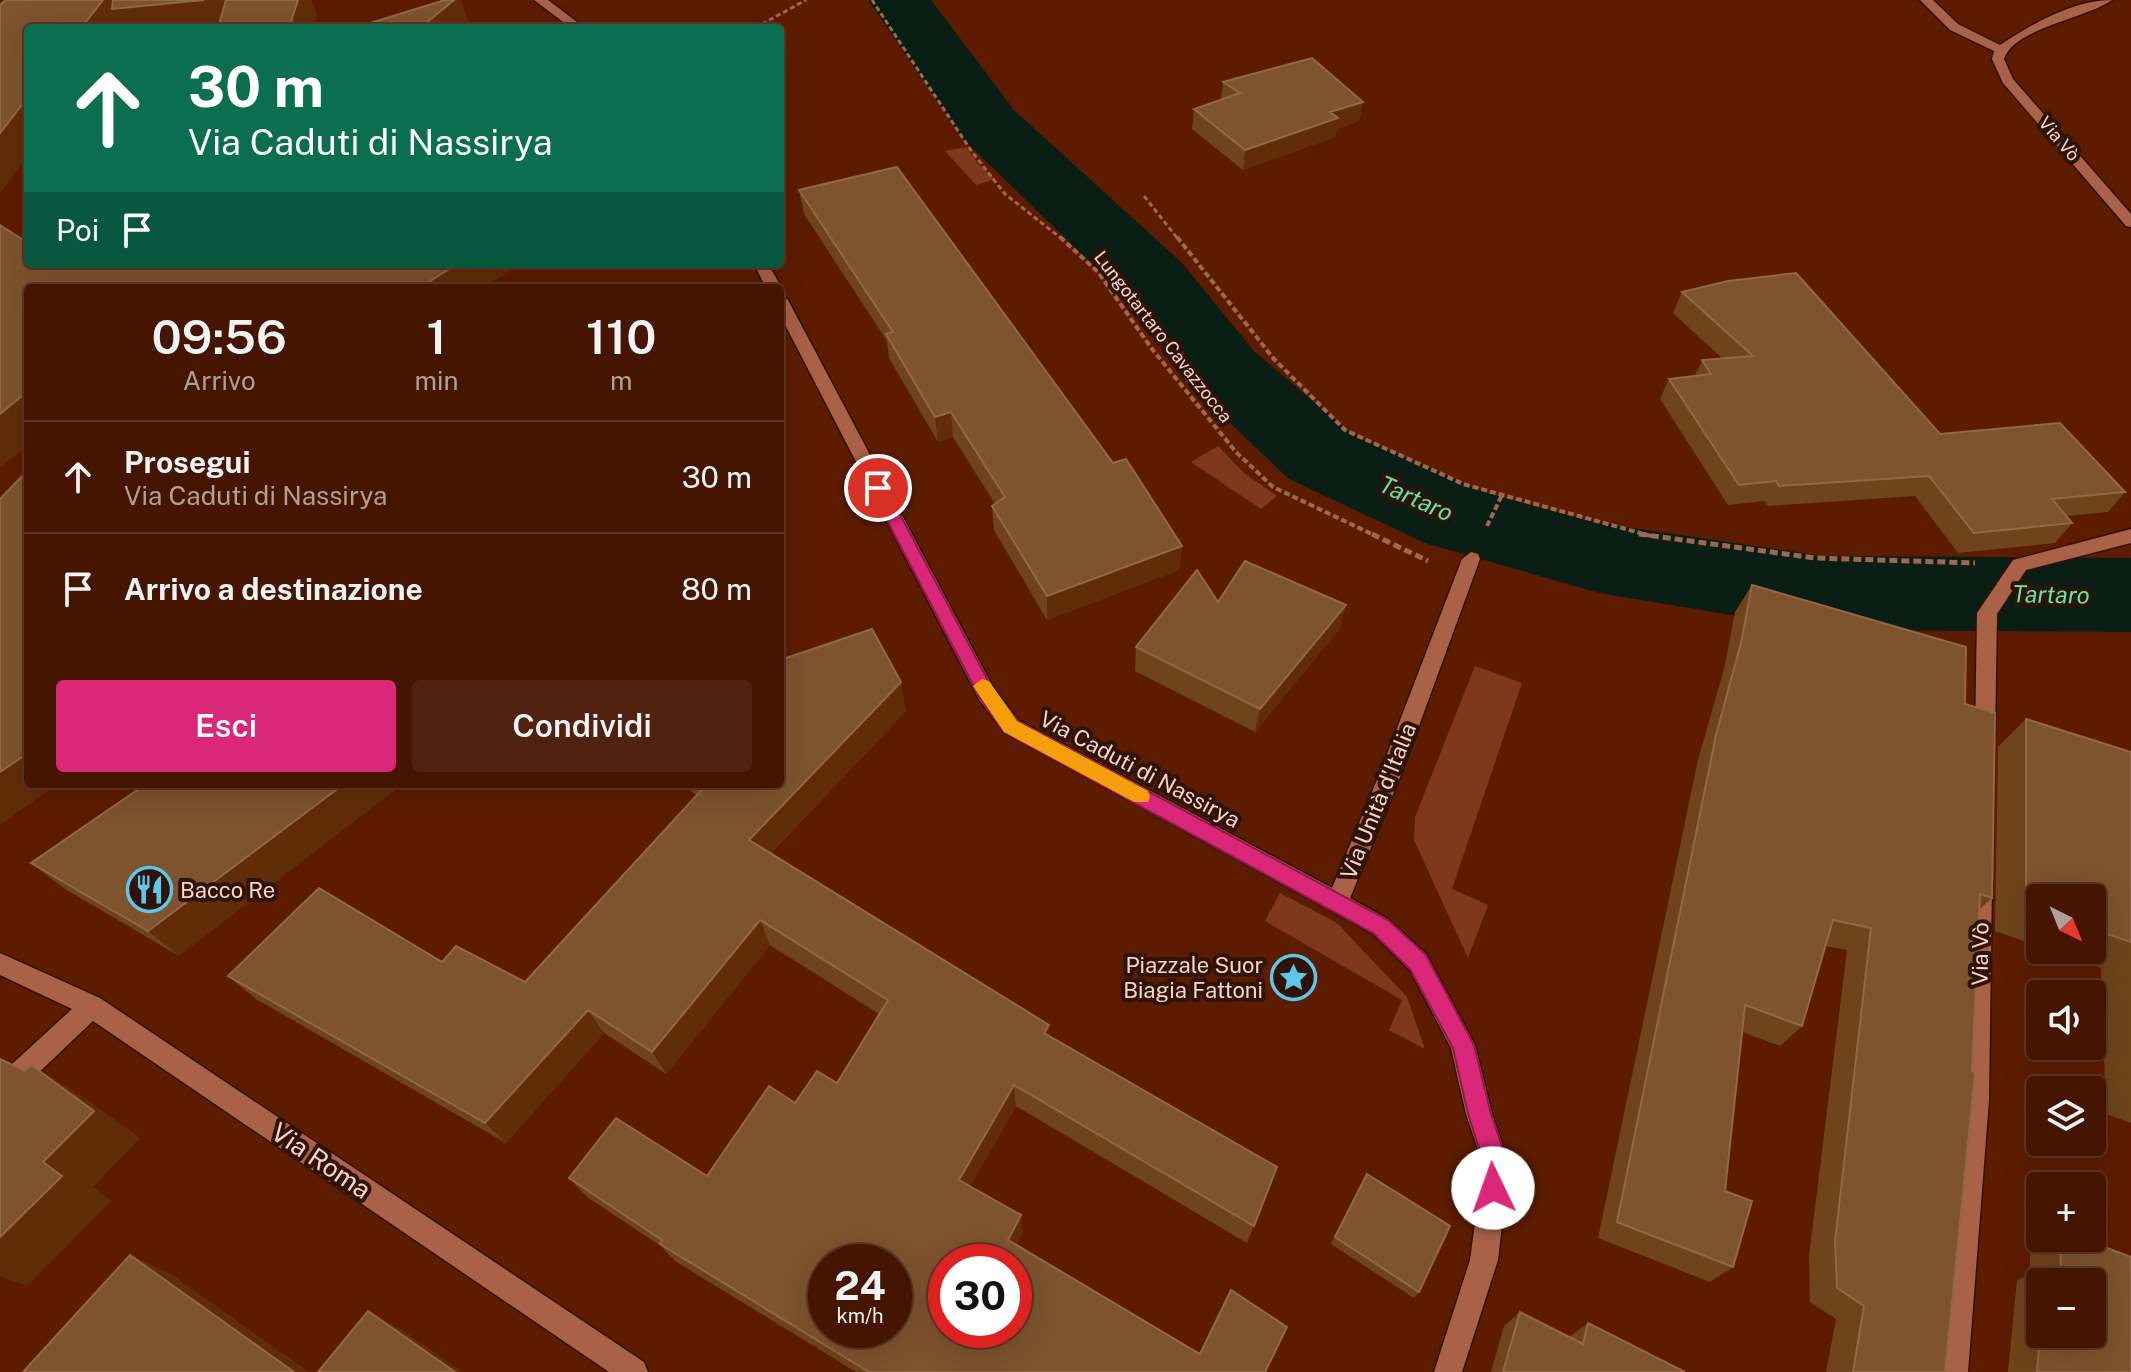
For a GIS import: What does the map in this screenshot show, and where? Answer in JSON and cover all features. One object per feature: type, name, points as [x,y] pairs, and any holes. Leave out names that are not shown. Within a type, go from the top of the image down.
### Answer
[{"type":"street","points":[[540,0],[573,24]]},
{"type":"street","points":[[1926,0],[1954,27],[2001,50],[2035,27],[2106,0]]},
{"type":"street","name":"Via Vò","points":[[2001,50],[1998,59],[2007,80],[2131,223]]},
{"type":"street","name":"Via Caduti di Nassirya","points":[[784,308],[987,695],[1011,726],[1337,903]]},
{"type":"street","points":[[1984,755],[1987,613],[2020,565],[2131,536]]},
{"type":"street","name":"Via Unità d'Italia","points":[[1448,1372],[1484,1260],[1496,1164],[1479,1114],[1463,1045],[1418,962],[1380,926],[1337,903],[1390,775],[1468,569]]},
{"type":"street","name":"Via Vò","points":[[1954,1372],[1976,1100],[1982,864]]},
{"type":"street","name":"Via Roma","points":[[0,964],[92,1006],[634,1372]]},
{"type":"street","points":[[0,1092],[92,1006]]},
{"type":"path","points":[[762,24],[806,0]]},
{"type":"path","name":"Lungotartaro Cavazzocca","points":[[872,0],[946,114],[1005,194],[1074,248],[1098,272],[1152,349],[1236,452],[1273,487],[1468,569]]},
{"type":"path","points":[[1144,196],[1274,359],[1345,430],[1463,484],[1641,535],[1815,558],[2020,565]]},
{"type":"shaded area","points":[[966,147],[978,164],[995,179],[976,185],[945,151]]},
{"type":"shaded area","points":[[1218,446],[1244,473],[1277,496],[1261,509],[1191,462]]},
{"type":"shaded area","points":[[1475,666],[1522,683],[1452,889],[1488,905],[1468,958],[1414,840],[1415,817]]},
{"type":"shaded area","points":[[1280,893],[1337,923],[1407,997],[1425,1049],[1389,1030],[1402,1000],[1265,921]]},
{"type":"building","points":[[6,0],[103,0],[84,24],[24,24],[24,102],[0,133],[0,5]]},
{"type":"building","points":[[113,0],[204,0],[112,9]]},
{"type":"building","points":[[226,0],[298,0],[290,24],[219,24]]},
{"type":"building","points":[[445,0],[454,0],[425,24],[367,24]]},
{"type":"building","points":[[1312,58],[1363,102],[1330,112],[1338,118],[1245,150],[1194,109],[1240,93],[1223,82]]},
{"type":"building","points":[[897,167],[1113,463],[1126,459],[1182,546],[1047,596],[992,506],[1005,497],[951,412],[935,417],[886,334],[893,332],[799,190]]},
{"type":"building","points":[[0,225],[24,240],[24,268],[451,268],[425,284],[24,284],[24,394],[0,414]]},
{"type":"building","points":[[1796,273],[1940,434],[2060,423],[2125,492],[2052,499],[2072,523],[1974,533],[1929,476],[1779,486],[1776,481],[1739,485],[1669,379],[1711,374],[1702,360],[1753,356],[1682,292],[1728,281]]},
{"type":"building","points":[[24,474],[24,756],[0,772],[0,499]]},
{"type":"building","points":[[1245,561],[1346,605],[1260,709],[1136,647],[1197,570],[1218,602]]},
{"type":"building","points":[[1752,585],[1966,647],[1965,704],[1995,713],[1992,898],[1980,894],[1972,1071],[1975,1073],[1945,1372],[1853,1372],[1864,1306],[1837,1288],[1835,1241],[1871,928],[1833,920],[1802,1026],[1745,1005],[1725,1191],[1752,1201],[1733,1267],[1617,1222],[1716,735],[1741,643]]},
{"type":"building","points":[[872,629],[901,682],[749,840],[1049,1025],[1044,1033],[1277,1167],[1254,1226],[1014,1085],[959,1180],[1021,1215],[1008,1240],[1015,1244],[928,1244],[928,1348],[1032,1348],[1032,1254],[1200,1354],[1231,1290],[1287,1327],[1265,1372],[869,1372],[830,1348],[912,1348],[912,1244],[808,1244],[808,1335],[660,1244],[662,1240],[569,1178],[616,1118],[707,1176],[769,1086],[795,1103],[817,1071],[837,1083],[888,1000],[760,920],[652,1052],[588,1010],[485,1123],[228,976],[319,888],[442,962],[456,946],[525,982],[703,788],[784,788],[784,659]]},
{"type":"building","points":[[2026,719],[2131,752],[2131,942],[2106,934],[2106,884],[2026,884]]},
{"type":"building","points":[[140,788],[339,788],[148,931],[31,863]]},
{"type":"building","points":[[0,1059],[25,1071],[31,1065],[94,1111],[43,1162],[62,1176],[0,1237]]},
{"type":"building","points":[[1367,1174],[1450,1226],[1419,1292],[1335,1237]]},
{"type":"building","points":[[2106,1248],[2131,1257],[2131,1372],[2037,1372],[2039,1348],[2106,1348],[2106,1268],[2061,1268],[2060,1252],[2106,1252]]},
{"type":"building","points":[[130,1255],[294,1372],[23,1372]]},
{"type":"building","points":[[368,1311],[455,1372],[318,1372]]},
{"type":"building","points":[[1520,1312],[1583,1344],[1588,1323],[1685,1372],[1503,1372]]},
{"type":"waterway","name":"Tartaro","points":[[899,0],[989,125],[1154,280],[1224,370],[1321,457],[1459,519],[1599,558],[1823,593],[2131,595]]},
{"type":"slow traffic","points":[[982,686],[1011,726],[1141,797]]},
{"type":"place","name":"Bacco Re","points":[[149,890]]},
{"type":"place","name":"Piazzale Suor Biagia Fattoni","points":[[1294,978]]},
{"type":"route","points":[[878,488],[987,695],[1011,726],[1380,926],[1418,962],[1463,1045],[1479,1114],[1496,1164],[1493,1188]]}]
